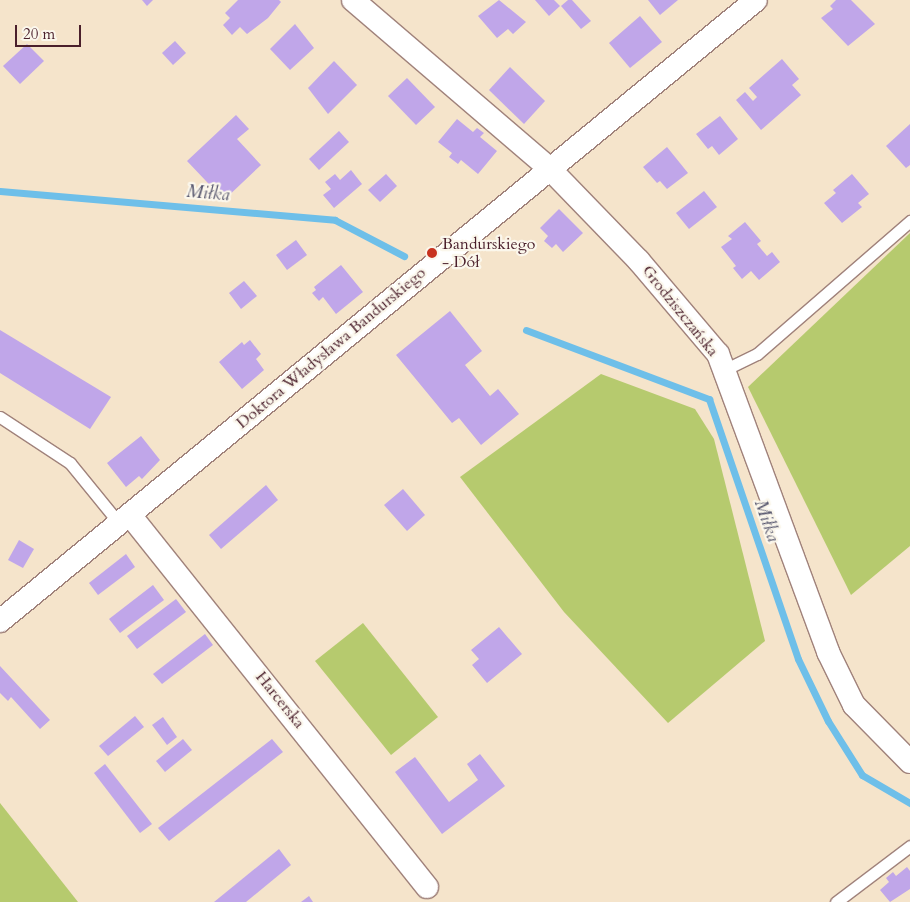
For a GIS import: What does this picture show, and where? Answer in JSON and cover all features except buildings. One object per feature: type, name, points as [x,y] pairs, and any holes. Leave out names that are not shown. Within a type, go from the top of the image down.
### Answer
[{"type":"street","name":"Grodziszczańska","points":[[353,0],[549,168],[639,261],[718,354],[828,652],[854,705],[910,762]]},
{"type":"street","name":"Doktora Władysława Bandurskiego","points":[[0,622],[549,168],[756,0]]},
{"type":"street","name":"Harcerska","points":[[124,519],[427,887]]},
{"type":"lane","points":[[724,370],[757,354],[910,221]]},
{"type":"lane","points":[[0,417],[70,463],[124,519]]},
{"type":"lane","points":[[836,902],[910,846]]},
{"type":"green space","points":[[910,233],[910,546],[851,595],[748,387]]},
{"type":"green space","points":[[601,374],[695,409],[714,439],[765,641],[668,723],[564,612],[460,477]]},
{"type":"green space","points":[[363,623],[438,717],[391,755],[315,661]]},
{"type":"green space","points":[[0,803],[78,902],[0,902]]},
{"type":"waterway","name":"Miłka","points":[[0,191],[335,220],[404,256]]},
{"type":"waterway","name":"Miłka","points":[[526,330],[709,399],[798,659],[828,721],[862,775],[910,803]]},
{"type":"place","name":"Bandurskiego - Dół","points":[[432,253]]}]
